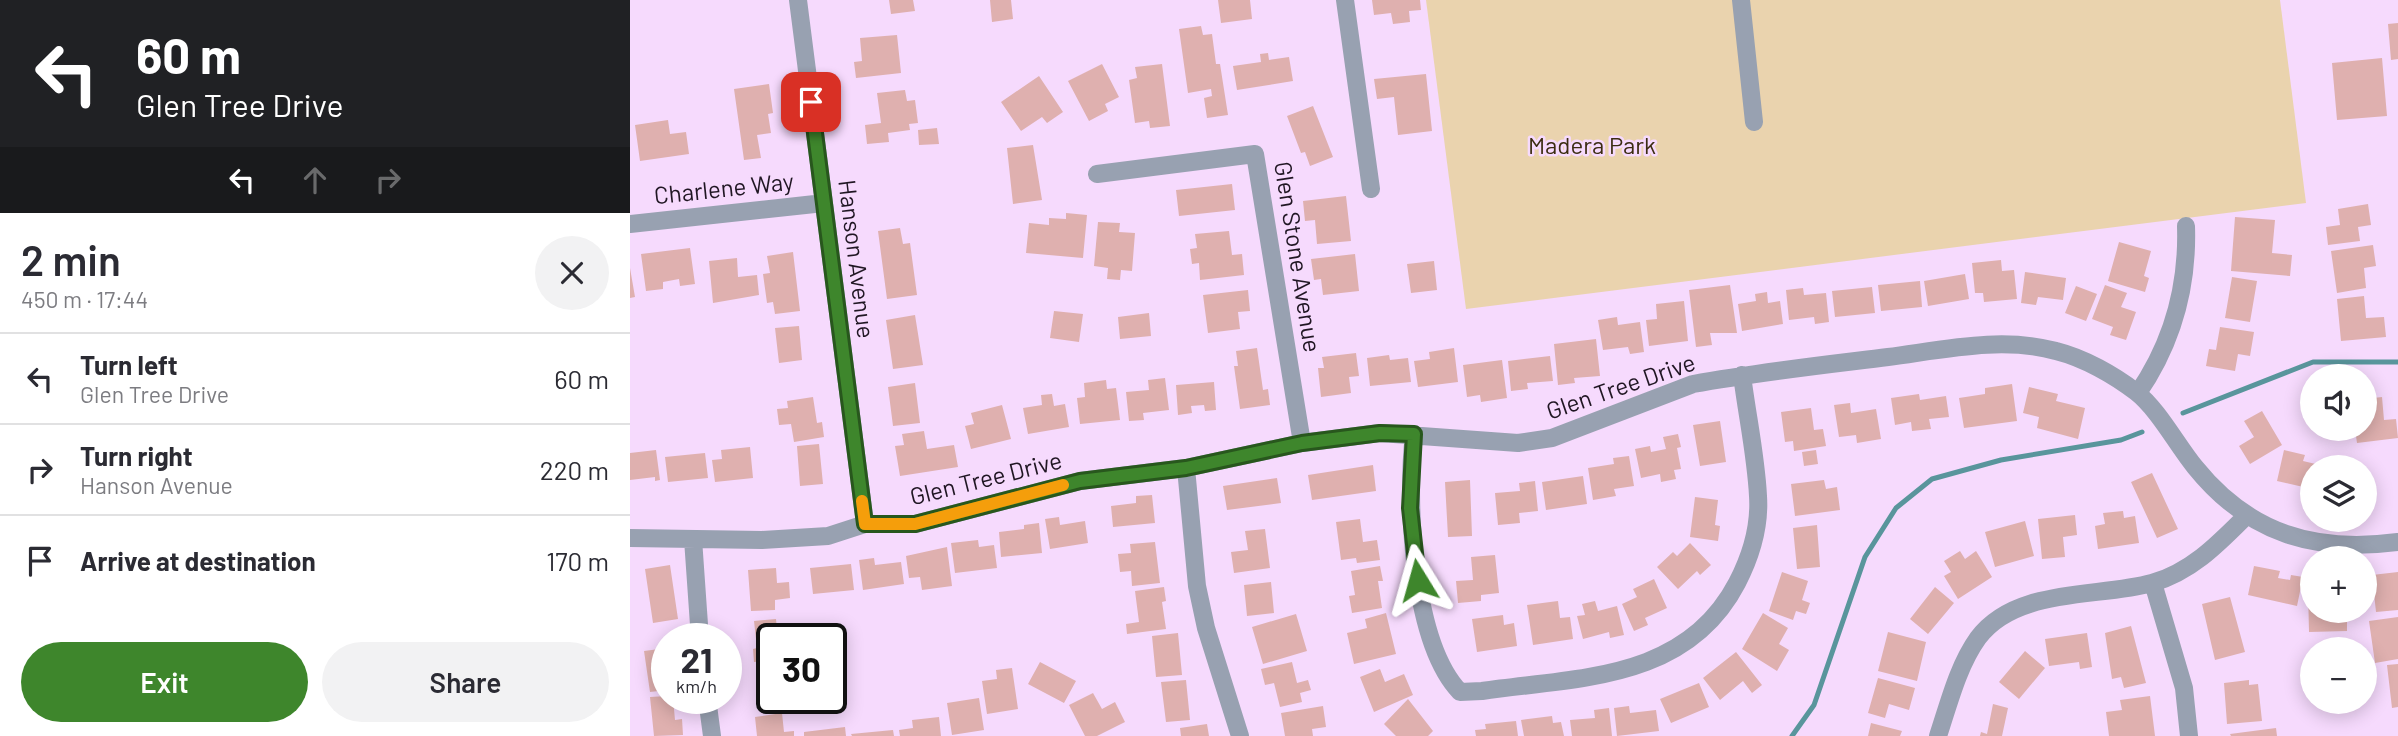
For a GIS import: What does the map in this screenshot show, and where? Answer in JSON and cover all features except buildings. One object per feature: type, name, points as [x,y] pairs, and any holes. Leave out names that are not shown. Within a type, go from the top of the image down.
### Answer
[{"type":"street","name":"Hanson Avenue","points":[[798,0],[865,524]]},
{"type":"street","points":[[1345,0],[1371,189]]},
{"type":"street","points":[[1741,0],[1754,122]]},
{"type":"street","name":"Glen Stone Avenue","points":[[1097,174],[1255,154],[1302,443]]},
{"type":"street","name":"Charlene Way","points":[[630,224],[824,203]]},
{"type":"street","points":[[2138,393],[2164,351],[2178,315],[2187,253],[2186,226]]},
{"type":"street","name":"Glen Tree Drive","points":[[630,538],[828,536],[865,524],[915,524],[1080,481],[1186,468],[1302,443],[1380,433],[1518,443],[1552,438],[1585,428],[1654,397],[1693,384],[1742,375],[1958,348],[2019,346],[2056,351],[2091,365],[2138,393],[2197,469],[2225,500],[2246,516],[2276,530],[2316,542],[2346,547],[2398,542]]},
{"type":"street","points":[[1414,434],[1410,495],[1414,557],[1422,603],[1448,680],[1460,692],[1482,691],[1633,669],[1662,658],[1707,625],[1725,606],[1753,546],[1758,498],[1742,375]]},
{"type":"street","points":[[1186,468],[1197,586],[1206,628],[1240,736]]},
{"type":"street","points":[[1938,736],[1961,669],[1979,636],[2010,613],[2041,601],[2153,583],[2190,567],[2211,551],[2246,516]]},
{"type":"street","points":[[693,539],[699,623]]},
{"type":"street","points":[[2153,583],[2184,688],[2189,736]]},
{"type":"street","points":[[709,714],[712,736]]},
{"type":"green space","name":"Madera Park","points":[[1426,0],[2280,0],[2306,203],[1466,309]]},
{"type":"waterway","points":[[2183,413],[2313,362],[2398,362]]},
{"type":"waterway","points":[[1792,736],[1814,705],[1865,557],[1896,508],[1932,479],[2001,460],[2121,440],[2142,432]]},
{"type":"slow traffic","points":[[862,501],[865,524],[915,524],[1063,485]]},
{"type":"route","points":[[811,102],[865,524],[915,524],[1080,481],[1136,472],[1186,468],[1302,443],[1380,433],[1414,434],[1410,469],[1410,508],[1418,580]]}]
